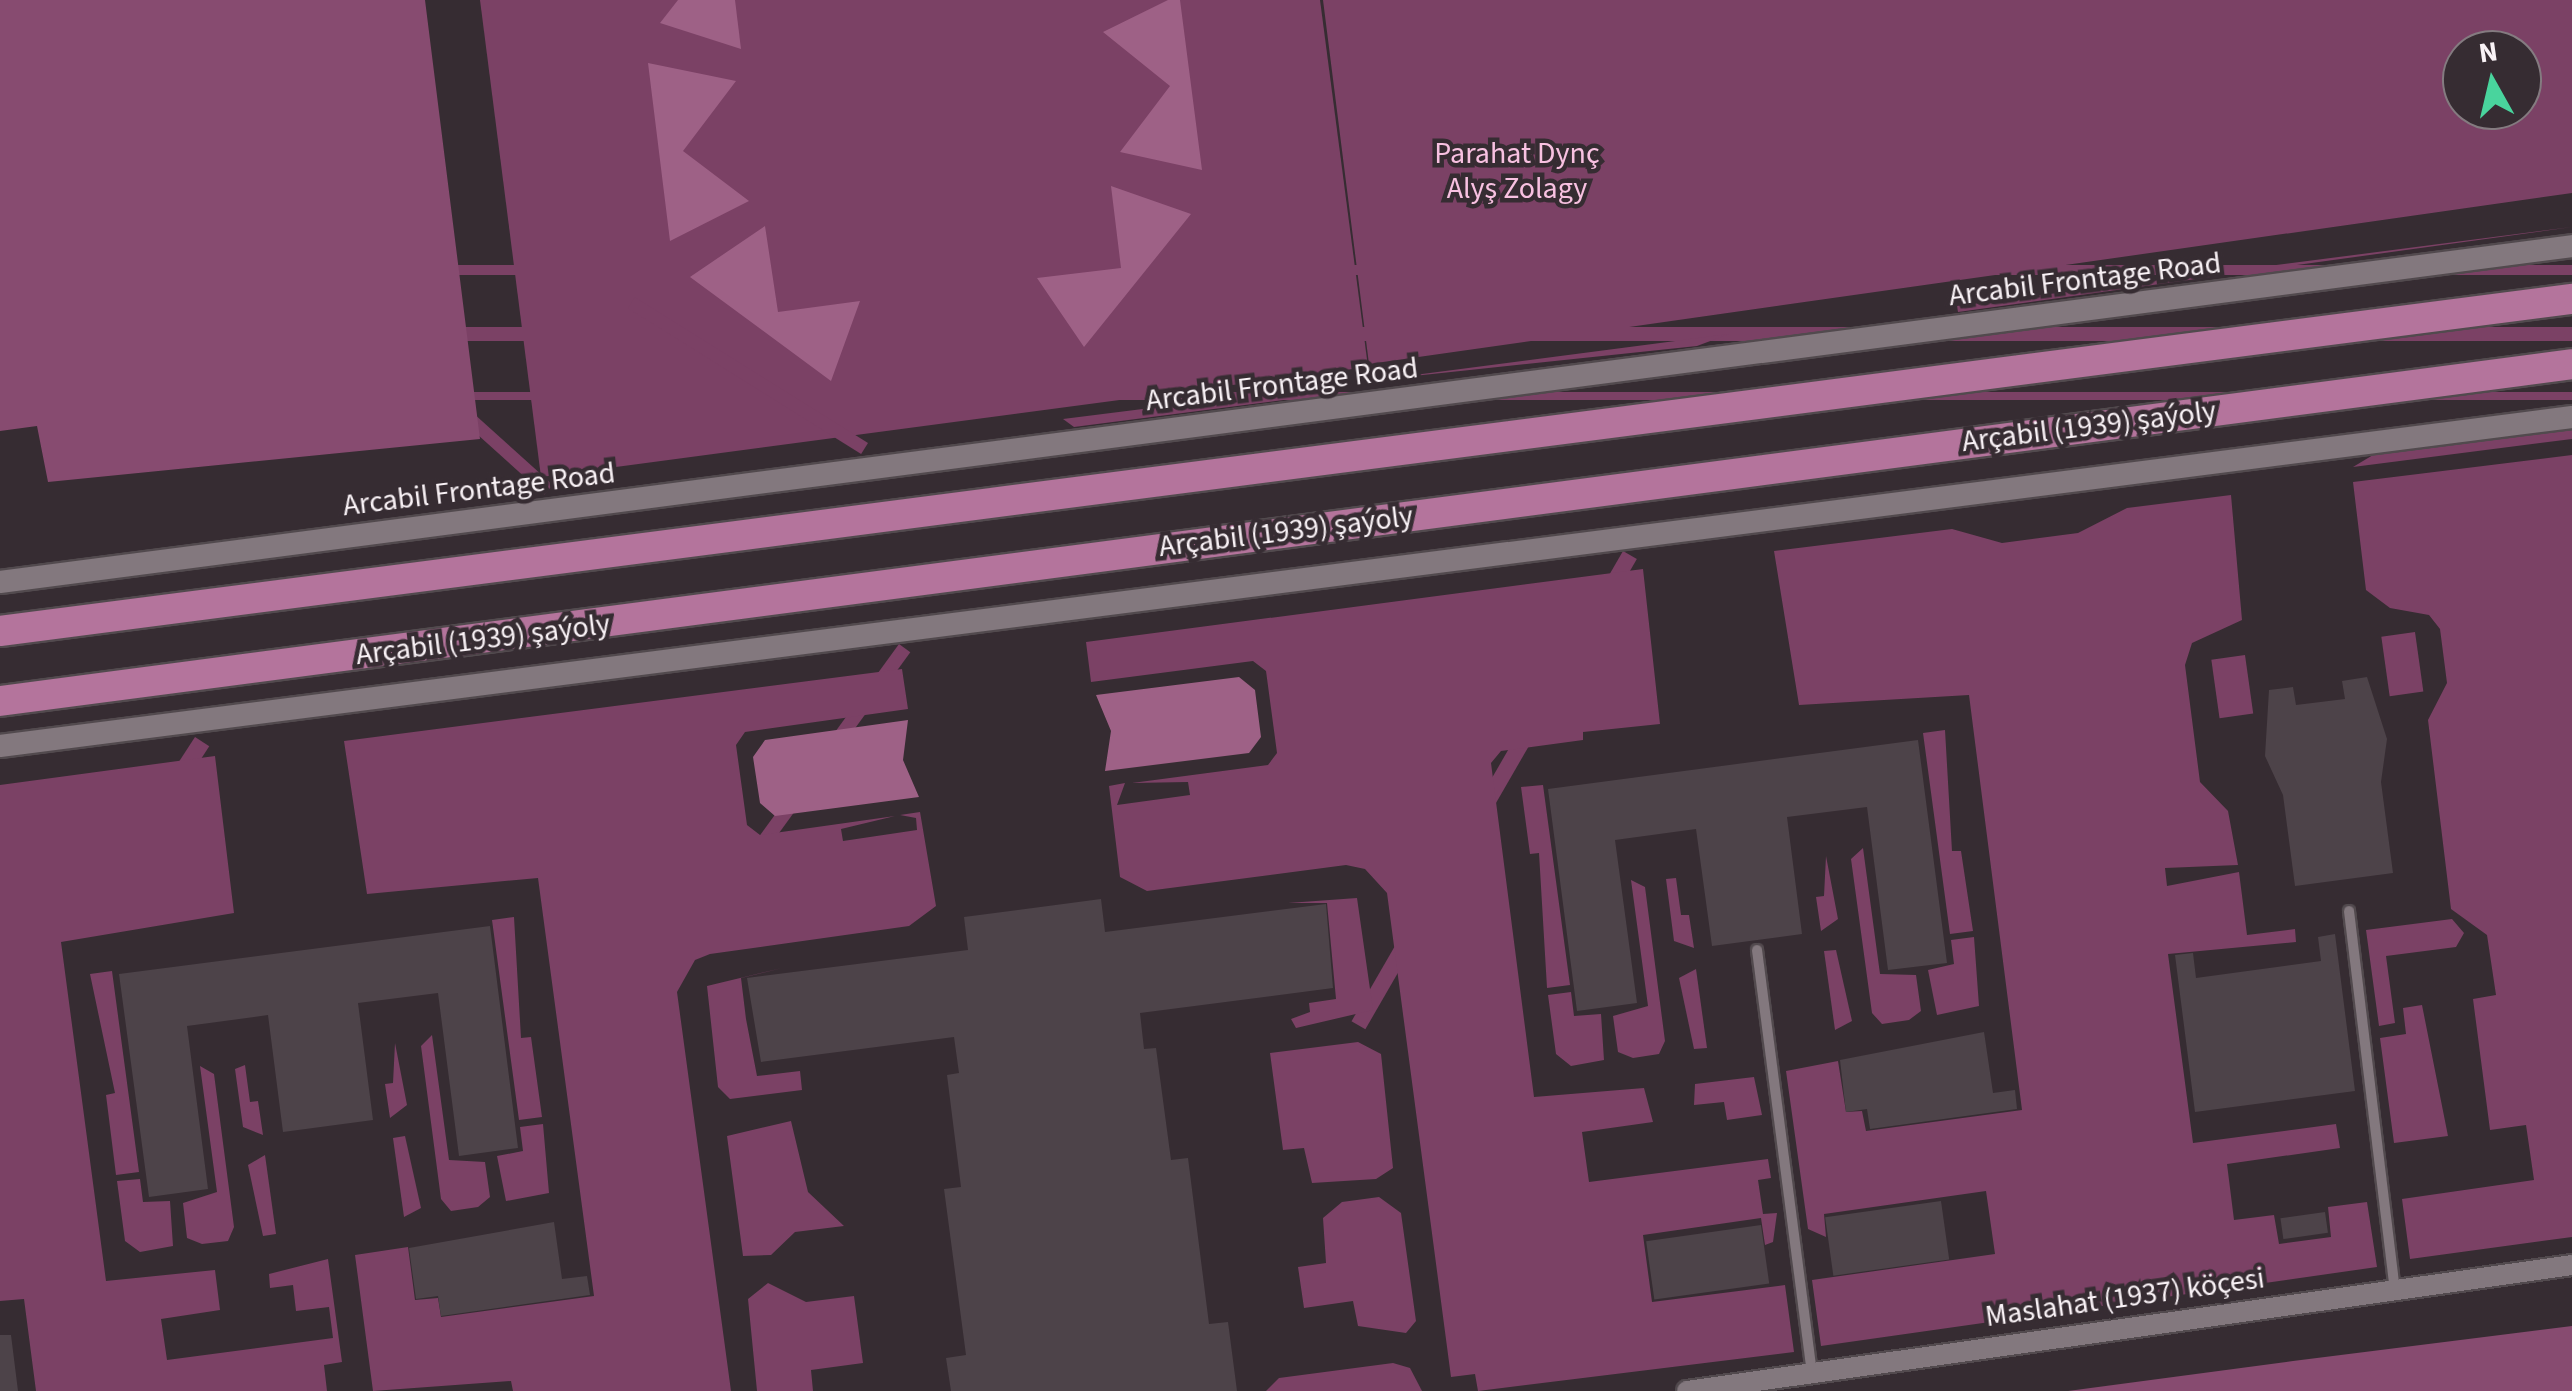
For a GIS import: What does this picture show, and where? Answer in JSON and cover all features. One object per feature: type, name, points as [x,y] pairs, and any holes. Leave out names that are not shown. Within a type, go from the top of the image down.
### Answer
[{"type":"main road","points":[[0,631],[2572,299]]},
{"type":"main road","name":"Arçabil (1939) şaýoly","points":[[0,700],[2572,364]]},
{"type":"street","name":"Arcabil Frontage Road","points":[[0,582],[2572,246]]},
{"type":"street","points":[[0,746],[2572,417]]},
{"type":"street","name":"Maslahat (1937) köçesi","points":[[1687,1391],[2572,1266]]},
{"type":"lane","points":[[2349,911],[2395,1290]]},
{"type":"lane","points":[[1757,950],[1812,1373]]},
{"type":"green space","points":[[480,0],[1320,0],[1368,367],[541,477]]},
{"type":"green space","name":"Parahat Dynç Alyş Zolagy","points":[[1323,0],[2572,0],[2572,193],[1369,364]]},
{"type":"green space","points":[[138,112],[553,485],[544,495],[130,121]]},
{"type":"green space","points":[[2572,227],[1958,312],[1957,306]]},
{"type":"green space","points":[[0,265],[2572,265],[2572,275],[0,275]]},
{"type":"green space","points":[[635,297],[868,443],[861,454],[628,308]]},
{"type":"green space","points":[[0,327],[2572,327],[2572,341],[0,341]]},
{"type":"green space","points":[[1729,334],[1697,346],[1376,380]]},
{"type":"green space","points":[[1334,385],[1322,395],[1074,427],[1063,419]]},
{"type":"green space","points":[[0,392],[2572,392],[2572,400],[0,400]]},
{"type":"green space","points":[[2572,429],[2572,439],[2353,467],[2373,455]]},
{"type":"green space","points":[[2572,455],[2572,1237],[2410,1259],[2402,1199],[2534,1180],[2526,1125],[2490,1130],[2473,999],[2496,995],[2487,935],[2451,909],[2428,720],[2447,683],[2440,629],[2429,615],[2390,608],[2366,590],[2353,482]]},
{"type":"green space","points":[[2231,495],[2242,620],[2192,643],[2185,665],[2200,782],[2228,811],[2238,865],[2165,868],[2167,886],[2239,872],[2247,935],[2295,929],[2296,942],[2168,954],[2193,1143],[2336,1124],[2340,1148],[2227,1164],[2234,1220],[2274,1215],[2279,1244],[2331,1237],[2328,1207],[2367,1202],[2377,1267],[1821,1346],[1812,1280],[1995,1254],[1986,1191],[1824,1214],[1826,1237],[1808,1229],[1786,1071],[1838,1061],[1846,1112],[1862,1111],[1866,1131],[2022,1110],[1969,695],[1799,705],[1774,551],[1952,529],[2002,543],[2078,533],[2127,508]]},
{"type":"green space","points":[[1623,551],[1637,559],[1365,1029],[1352,1021]]},
{"type":"green space","points":[[1643,569],[1660,724],[1583,732],[1583,740],[1501,751],[1491,763],[1534,1097],[1644,1088],[1653,1122],[1582,1132],[1589,1182],[1768,1159],[1771,1178],[1758,1180],[1763,1214],[1777,1213],[1773,1242],[1765,1245],[1761,1218],[1643,1235],[1652,1302],[1785,1285],[1794,1352],[1478,1391],[1475,1374],[1451,1377],[1387,893],[1365,869],[1346,865],[1147,891],[1120,877],[1109,786],[1125,783],[1117,805],[1190,795],[1188,782],[1132,783],[1268,765],[1277,753],[1266,671],[1253,661],[1091,682],[1086,642]]},
{"type":"green space","points":[[2415,632],[2423,691],[2390,696],[2381,637]]},
{"type":"green space","points":[[899,644],[910,652],[589,1095],[577,1087]]},
{"type":"green space","points":[[2245,655],[2253,713],[2220,718],[2211,660]]},
{"type":"green space","points":[[902,669],[908,709],[745,732],[736,745],[747,825],[760,835],[895,816],[841,829],[843,841],[917,830],[916,818],[900,815],[920,812],[936,906],[909,926],[710,954],[695,960],[677,992],[731,1391],[513,1391],[511,1381],[373,1391],[355,1255],[408,1247],[415,1300],[438,1298],[441,1317],[594,1296],[538,878],[367,894],[344,741]]},
{"type":"green space","points":[[1945,730],[1952,851],[1961,851],[1973,931],[1950,934],[1923,733]]},
{"type":"green space","points":[[195,737],[209,746],[103,911],[88,901]]},
{"type":"green space","points":[[215,756],[234,913],[61,942],[106,1281],[215,1270],[220,1310],[161,1319],[167,1360],[333,1338],[329,1307],[296,1311],[293,1285],[270,1288],[269,1274],[328,1259],[342,1362],[324,1365],[327,1391],[36,1391],[24,1299],[0,1301],[0,785]]},
{"type":"green space","points":[[1543,785],[1570,985],[1547,988],[1539,853],[1530,854],[1521,787]]},
{"type":"green space","points":[[1863,848],[1880,974],[1916,975],[1921,1011],[1909,1020],[1882,1024],[1872,1013],[1851,859]]},
{"type":"green space","points":[[1826,856],[1838,919],[1821,931],[1816,897],[1824,896]]},
{"type":"green space","points":[[1676,878],[1681,915],[1689,915],[1694,948],[1674,941],[1666,879]]},
{"type":"green space","points":[[1631,880],[1645,887],[1665,1041],[1659,1054],[1633,1058],[1618,1052],[1613,1016],[1648,1006]]},
{"type":"green space","points":[[1357,898],[1373,1010],[1296,1028],[1291,1019],[1310,1012],[1309,1003],[1336,999],[1327,903],[1288,903]]},
{"type":"green space","points":[[514,917],[521,1038],[531,1037],[542,1117],[519,1120],[492,920]]},
{"type":"green space","points":[[2452,919],[2464,933],[2456,947],[2386,956],[2395,1023],[2379,1026],[2366,930]]},
{"type":"green space","points":[[1974,937],[1979,1006],[1937,1015],[1928,970],[1954,964],[1951,940]]},
{"type":"green space","points":[[1836,950],[1852,1021],[1835,1030],[1824,951]]},
{"type":"green space","points":[[782,968],[741,978],[746,1019],[757,1076],[800,1071],[802,1090],[730,1099],[718,1087],[707,986]]},
{"type":"green space","points":[[1696,969],[1707,1048],[1694,1049],[1679,978]]},
{"type":"green space","points":[[112,971],[139,1172],[116,1175],[106,1095],[115,1093],[90,974]]},
{"type":"green space","points":[[1571,992],[1574,1016],[1601,1014],[1604,1060],[1571,1066],[1556,1054],[1548,995]]},
{"type":"green space","points":[[2422,1005],[2448,1136],[2394,1143],[2380,1038],[2406,1034],[2403,1008]]},
{"type":"green space","points":[[432,1035],[449,1160],[485,1162],[490,1197],[478,1207],[451,1211],[441,1199],[421,1046]]},
{"type":"green space","points":[[1358,1042],[1381,1054],[1393,1168],[1376,1179],[1312,1183],[1304,1148],[1283,1150],[1270,1053]]},
{"type":"green space","points":[[395,1043],[407,1105],[390,1118],[385,1084],[393,1083]]},
{"type":"green space","points":[[245,1065],[250,1102],[258,1101],[263,1135],[243,1127],[235,1069]]},
{"type":"green space","points":[[200,1066],[214,1074],[234,1227],[228,1241],[202,1244],[187,1238],[183,1203],[217,1192]]},
{"type":"green space","points":[[1754,1077],[1762,1115],[1727,1120],[1724,1102],[1694,1105],[1695,1084]]},
{"type":"green space","points":[[791,1121],[808,1192],[844,1226],[795,1232],[771,1255],[743,1256],[727,1136]]},
{"type":"green space","points":[[543,1124],[549,1193],[506,1201],[497,1156],[523,1151],[520,1127]]},
{"type":"green space","points":[[405,1136],[421,1208],[404,1217],[393,1138]]},
{"type":"green space","points":[[265,1155],[276,1234],[263,1236],[248,1165]]},
{"type":"green space","points":[[140,1179],[143,1202],[170,1201],[173,1246],[140,1252],[125,1241],[117,1181]]},
{"type":"green space","points":[[1379,1197],[1401,1213],[1416,1321],[1406,1333],[1358,1326],[1353,1301],[1304,1308],[1298,1267],[1326,1263],[1323,1218],[1342,1202]]},
{"type":"green space","points":[[768,1283],[806,1302],[854,1296],[863,1363],[811,1370],[813,1391],[757,1391],[748,1299]]},
{"type":"green space","points":[[1393,1363],[1410,1368],[1422,1391],[1266,1391],[1279,1378]]},
{"type":"shaded area","points":[[0,0],[425,0],[480,439],[48,482],[37,426],[0,431]]},
{"type":"shaded area","points":[[678,0],[735,0],[741,49],[660,23]]},
{"type":"shaded area","points":[[1168,0],[1180,0],[1202,170],[1120,152],[1170,86],[1103,32]]},
{"type":"shaded area","points":[[648,63],[736,81],[683,151],[749,201],[670,241]]},
{"type":"shaded area","points":[[1111,186],[1191,214],[1084,347],[1037,278],[1121,268]]},
{"type":"shaded area","points":[[765,226],[778,312],[860,301],[831,381],[690,277]]},
{"type":"shaded area","points":[[1239,677],[1255,690],[1261,737],[1249,753],[1105,771],[1111,731],[1096,695]]},
{"type":"shaded area","points":[[908,720],[903,760],[919,797],[775,816],[760,803],[753,757],[765,740]]},
{"type":"shaded area","points":[[2572,1326],[2572,1391],[2068,1391],[2293,1361]]},
{"type":"building","points":[[2367,677],[2387,739],[2381,782],[2393,873],[2295,886],[2283,795],[2265,756],[2269,690],[2293,687],[2296,705],[2345,699],[2342,681]]},
{"type":"building","points":[[1918,740],[1947,963],[1888,970],[1867,807],[1787,817],[1802,934],[1712,946],[1696,829],[1615,840],[1637,1003],[1577,1011],[1548,789]]},
{"type":"building","points":[[1101,899],[1105,932],[1326,904],[1333,988],[1140,1013],[1144,1049],[1156,1048],[1171,1160],[1188,1158],[1209,1324],[1228,1322],[1237,1391],[951,1391],[946,1358],[966,1355],[944,1189],[961,1187],[947,1075],[959,1073],[954,1037],[761,1062],[747,978],[968,950],[964,917]]},
{"type":"building","points":[[490,926],[518,1148],[459,1156],[438,993],[358,1003],[373,1120],[283,1132],[268,1015],[187,1026],[208,1189],[149,1197],[119,974]]},
{"type":"building","points":[[2335,934],[2355,1091],[2195,1112],[2175,955],[2193,953],[2196,978],[2321,961],[2318,937]]},
{"type":"building","points":[[1984,1032],[1993,1093],[2015,1090],[2017,1109],[1870,1129],[1867,1109],[1846,1112],[1840,1060]]},
{"type":"building","points":[[1941,1201],[1949,1259],[1833,1276],[1825,1217]]},
{"type":"building","points":[[2325,1212],[2328,1233],[2283,1239],[2280,1218]]},
{"type":"building","points":[[554,1222],[562,1279],[587,1276],[590,1295],[441,1316],[438,1296],[416,1299],[409,1248]]},
{"type":"building","points":[[1761,1225],[1769,1283],[1654,1300],[1646,1241]]},
{"type":"building","points":[[0,1335],[11,1335],[18,1391],[0,1391]]}]
